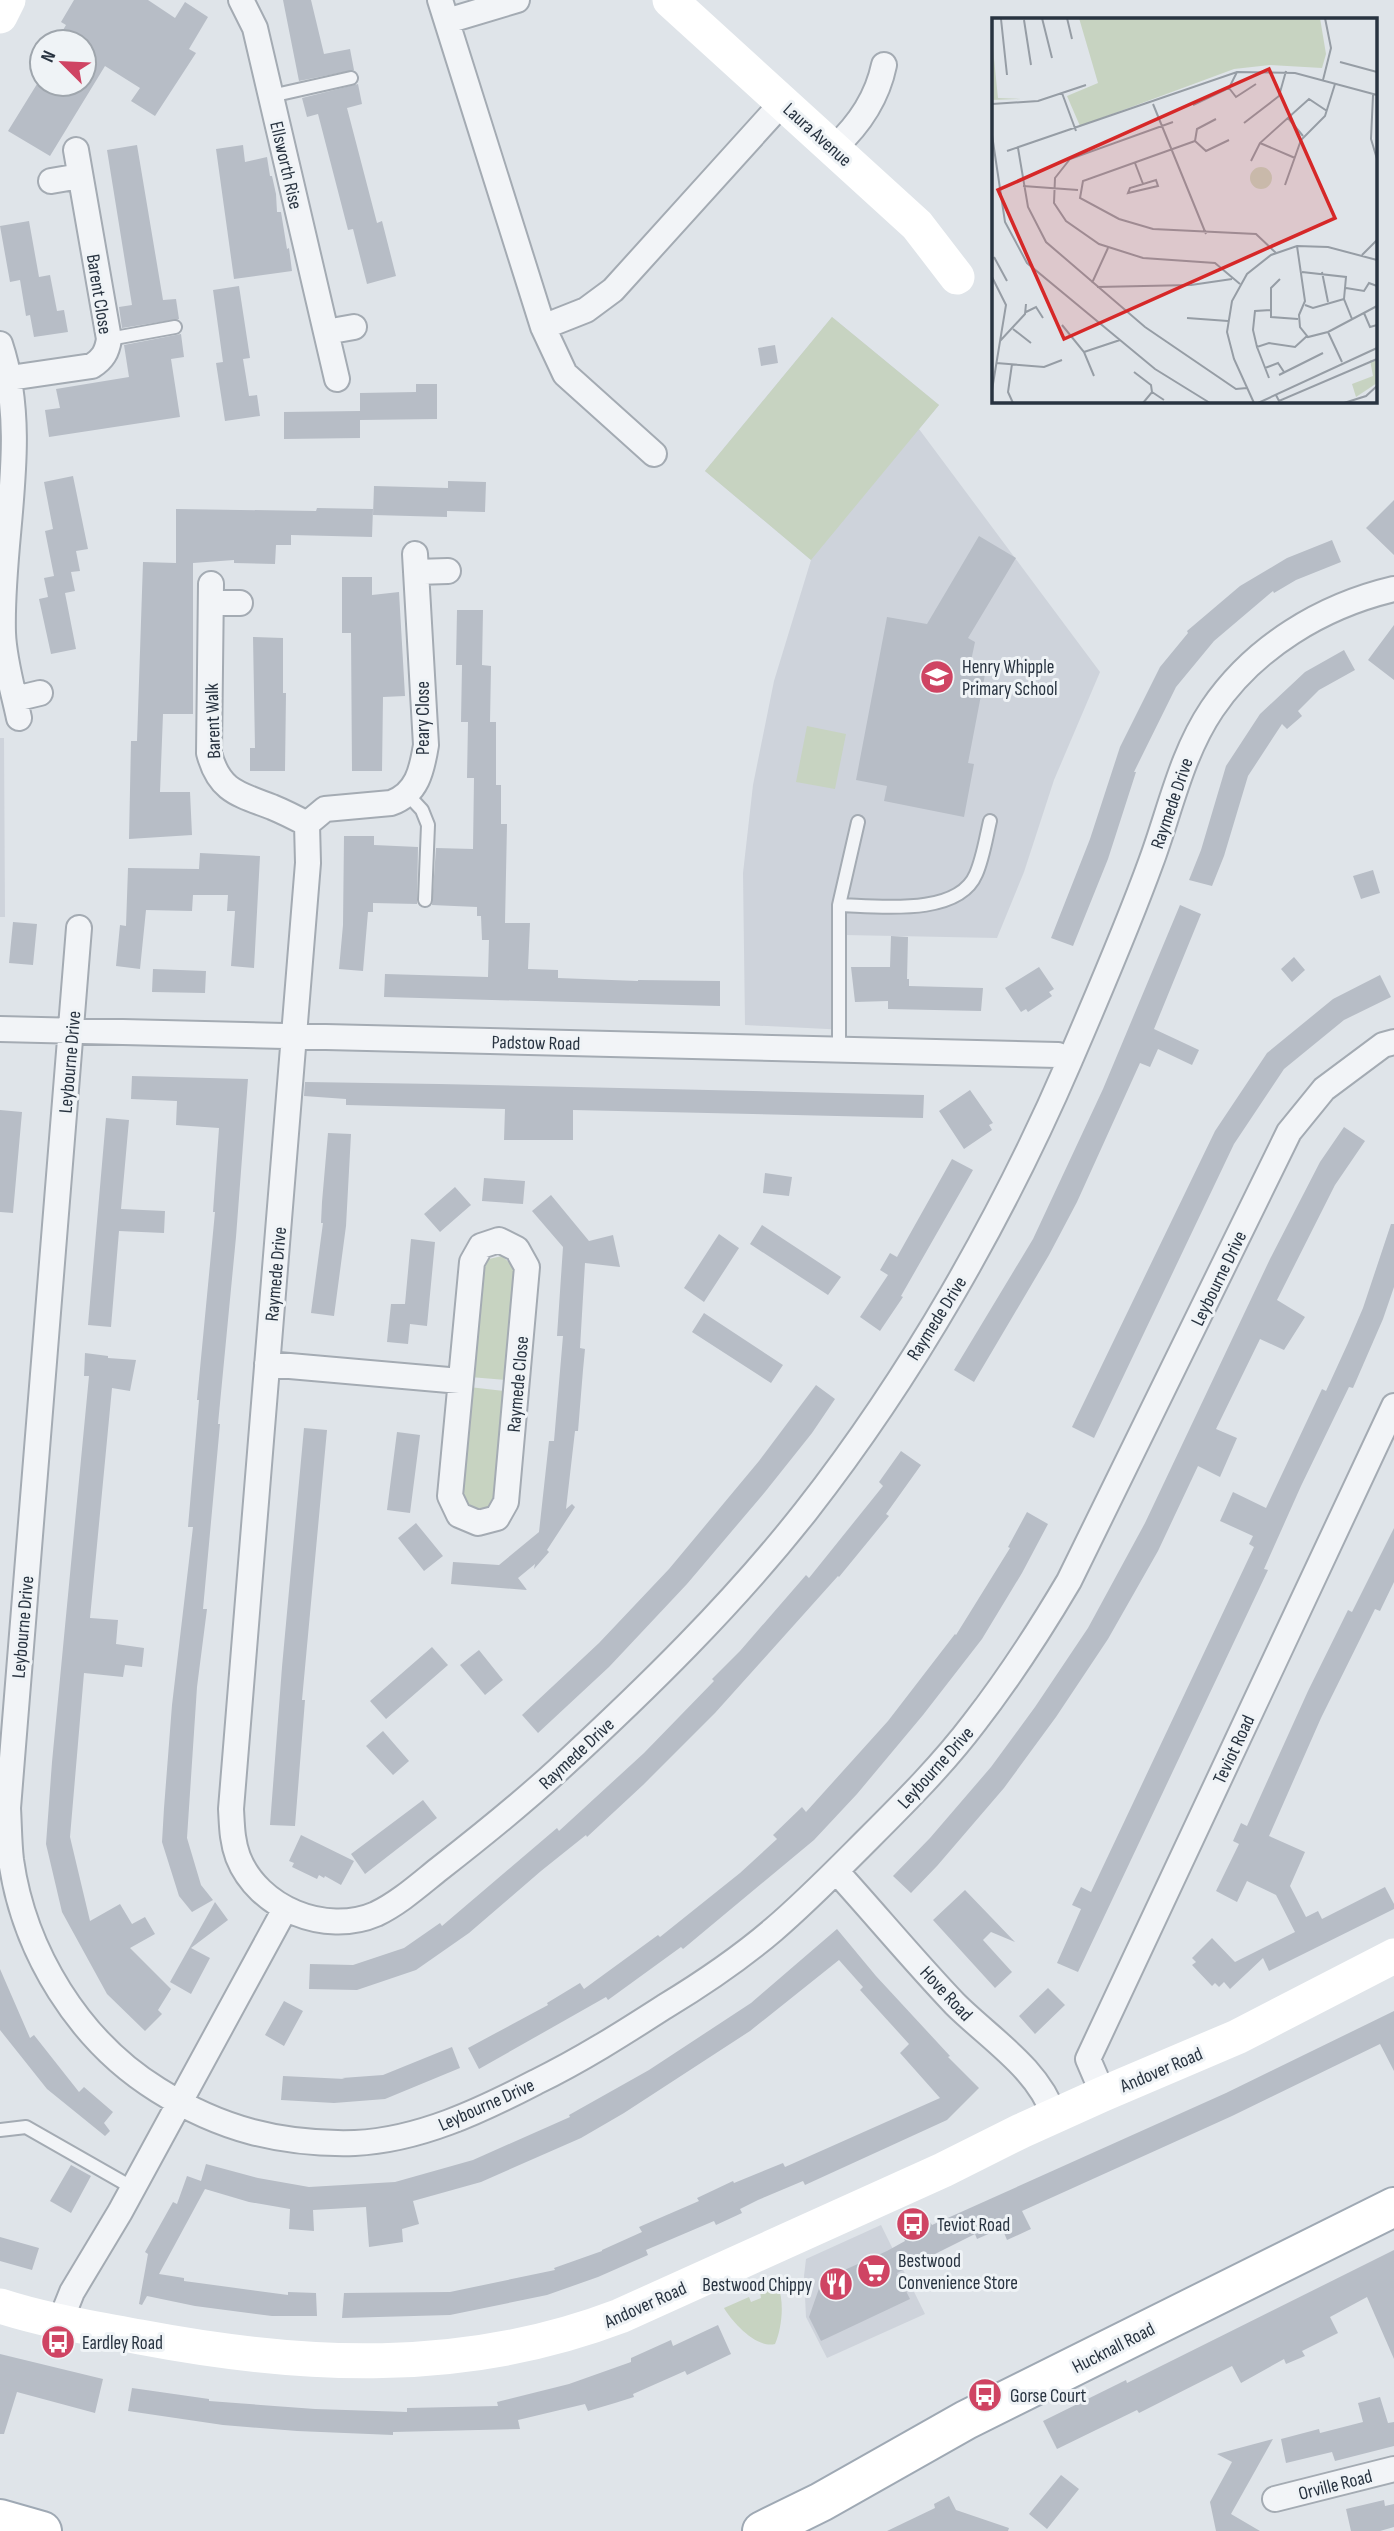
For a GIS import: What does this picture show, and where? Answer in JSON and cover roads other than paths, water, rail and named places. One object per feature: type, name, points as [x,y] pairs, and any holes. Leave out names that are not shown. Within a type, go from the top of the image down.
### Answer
[{"type":"main road","name":"Hucknall Road","points":[[762,2531],[821,2502],[966,2420],[1394,2207]]},
{"type":"main road","points":[[0,2519],[42,2531]]},
{"type":"street","points":[[0,16],[8,0]]},
{"type":"street","name":"Ellsworth Rise","points":[[241,0],[256,28],[337,379]]},
{"type":"street","points":[[517,0],[443,11],[543,327],[565,374],[654,454]]},
{"type":"street","name":"Laura Avenue","points":[[670,0],[917,225],[957,277]]},
{"type":"street","points":[[834,148],[864,116],[874,97],[884,65]]},
{"type":"street","points":[[543,327],[586,310],[613,290],[783,102]]},
{"type":"street","name":"Barent Close","points":[[10,378],[92,366],[101,360],[107,349],[109,339],[76,150]]},
{"type":"street","points":[[51,181],[80,176]]},
{"type":"street","points":[[326,332],[354,327]]},
{"type":"street","points":[[0,344],[10,378],[14,431],[3,635],[17,708],[40,693]]},
{"type":"street","name":"Peary Close","points":[[407,794],[420,775],[426,745],[416,563],[448,571]]},
{"type":"street","name":"Raymede Drive","points":[[307,824],[308,863],[232,1834],[239,1859],[249,1877],[266,1895],[285,1909],[306,1917],[347,1922],[364,1919],[395,1903],[517,1807],[645,1690],[745,1584],[806,1511],[848,1455],[919,1346],[960,1279],[1023,1165],[1070,1060],[1150,865],[1191,745],[1213,707],[1258,657],[1300,626],[1340,606],[1394,589]]},
{"type":"street","name":"Barent Walk","points":[[240,603],[211,593],[209,752],[214,769],[234,792],[307,824]]},
{"type":"street","points":[[307,824],[325,809],[391,803],[407,794]]},
{"type":"street","name":"Leybourne Drive","points":[[79,928],[8,1808],[11,1861],[24,1913],[43,1964],[70,2007],[103,2047],[136,2077],[179,2103],[235,2129],[296,2141],[358,2143],[420,2132],[481,2110],[586,2057],[705,1982],[772,1931],[910,1798],[965,1735],[1035,1637],[1069,1581],[1289,1132],[1324,1089],[1383,1045],[1394,1042]]},
{"type":"street","name":"Padstow Road","points":[[0,1029],[1058,1055],[1070,1060]]},
{"type":"street","name":"Raymede Close","points":[[499,1240],[517,1249],[527,1267],[506,1502],[496,1518],[478,1523],[459,1515],[450,1496],[460,1381],[472,1262],[481,1246],[499,1240]]},
{"type":"street","points":[[267,1364],[460,1381]]},
{"type":"street","name":"Teviot Road","points":[[1103,2094],[1088,2059],[1394,1406]]},
{"type":"street","name":"Hove Road","points":[[836,1871],[956,2004],[1030,2076],[1048,2098],[1054,2116]]},
{"type":"street","points":[[60,2322],[72,2292],[133,2188],[285,1909]]},
{"type":"street","name":"Andover Road","points":[[0,2306],[60,2322],[191,2347],[312,2360],[438,2358],[533,2343],[574,2333],[620,2316],[943,2170],[1054,2116],[1237,2037],[1394,1956]]},
{"type":"street","name":"Orville Road","points":[[1275,2499],[1394,2469]]},
{"type":"lane","points":[[271,96],[351,78]]},
{"type":"lane","points":[[109,339],[175,327]]},
{"type":"lane","points":[[407,794],[422,810],[428,825],[425,900]]},
{"type":"lane","points":[[839,905],[924,906],[955,897],[976,876],[990,821]]},
{"type":"lane","points":[[839,1050],[839,905],[858,822]]},
{"type":"lane","points":[[0,2130],[26,2127],[133,2188]]},
{"type":"place","name":"Henry Whipple Primary School","points":[[937,677]]},
{"type":"place","name":"Teviot Road","points":[[913,2224]]},
{"type":"place","name":"Bestwood Convenience Store","points":[[874,2271]]},
{"type":"place","name":"Bestwood Chippy","points":[[836,2284]]},
{"type":"place","name":"Eardley Road","points":[[58,2342]]},
{"type":"place","name":"Gorse Court","points":[[985,2395]]}]
